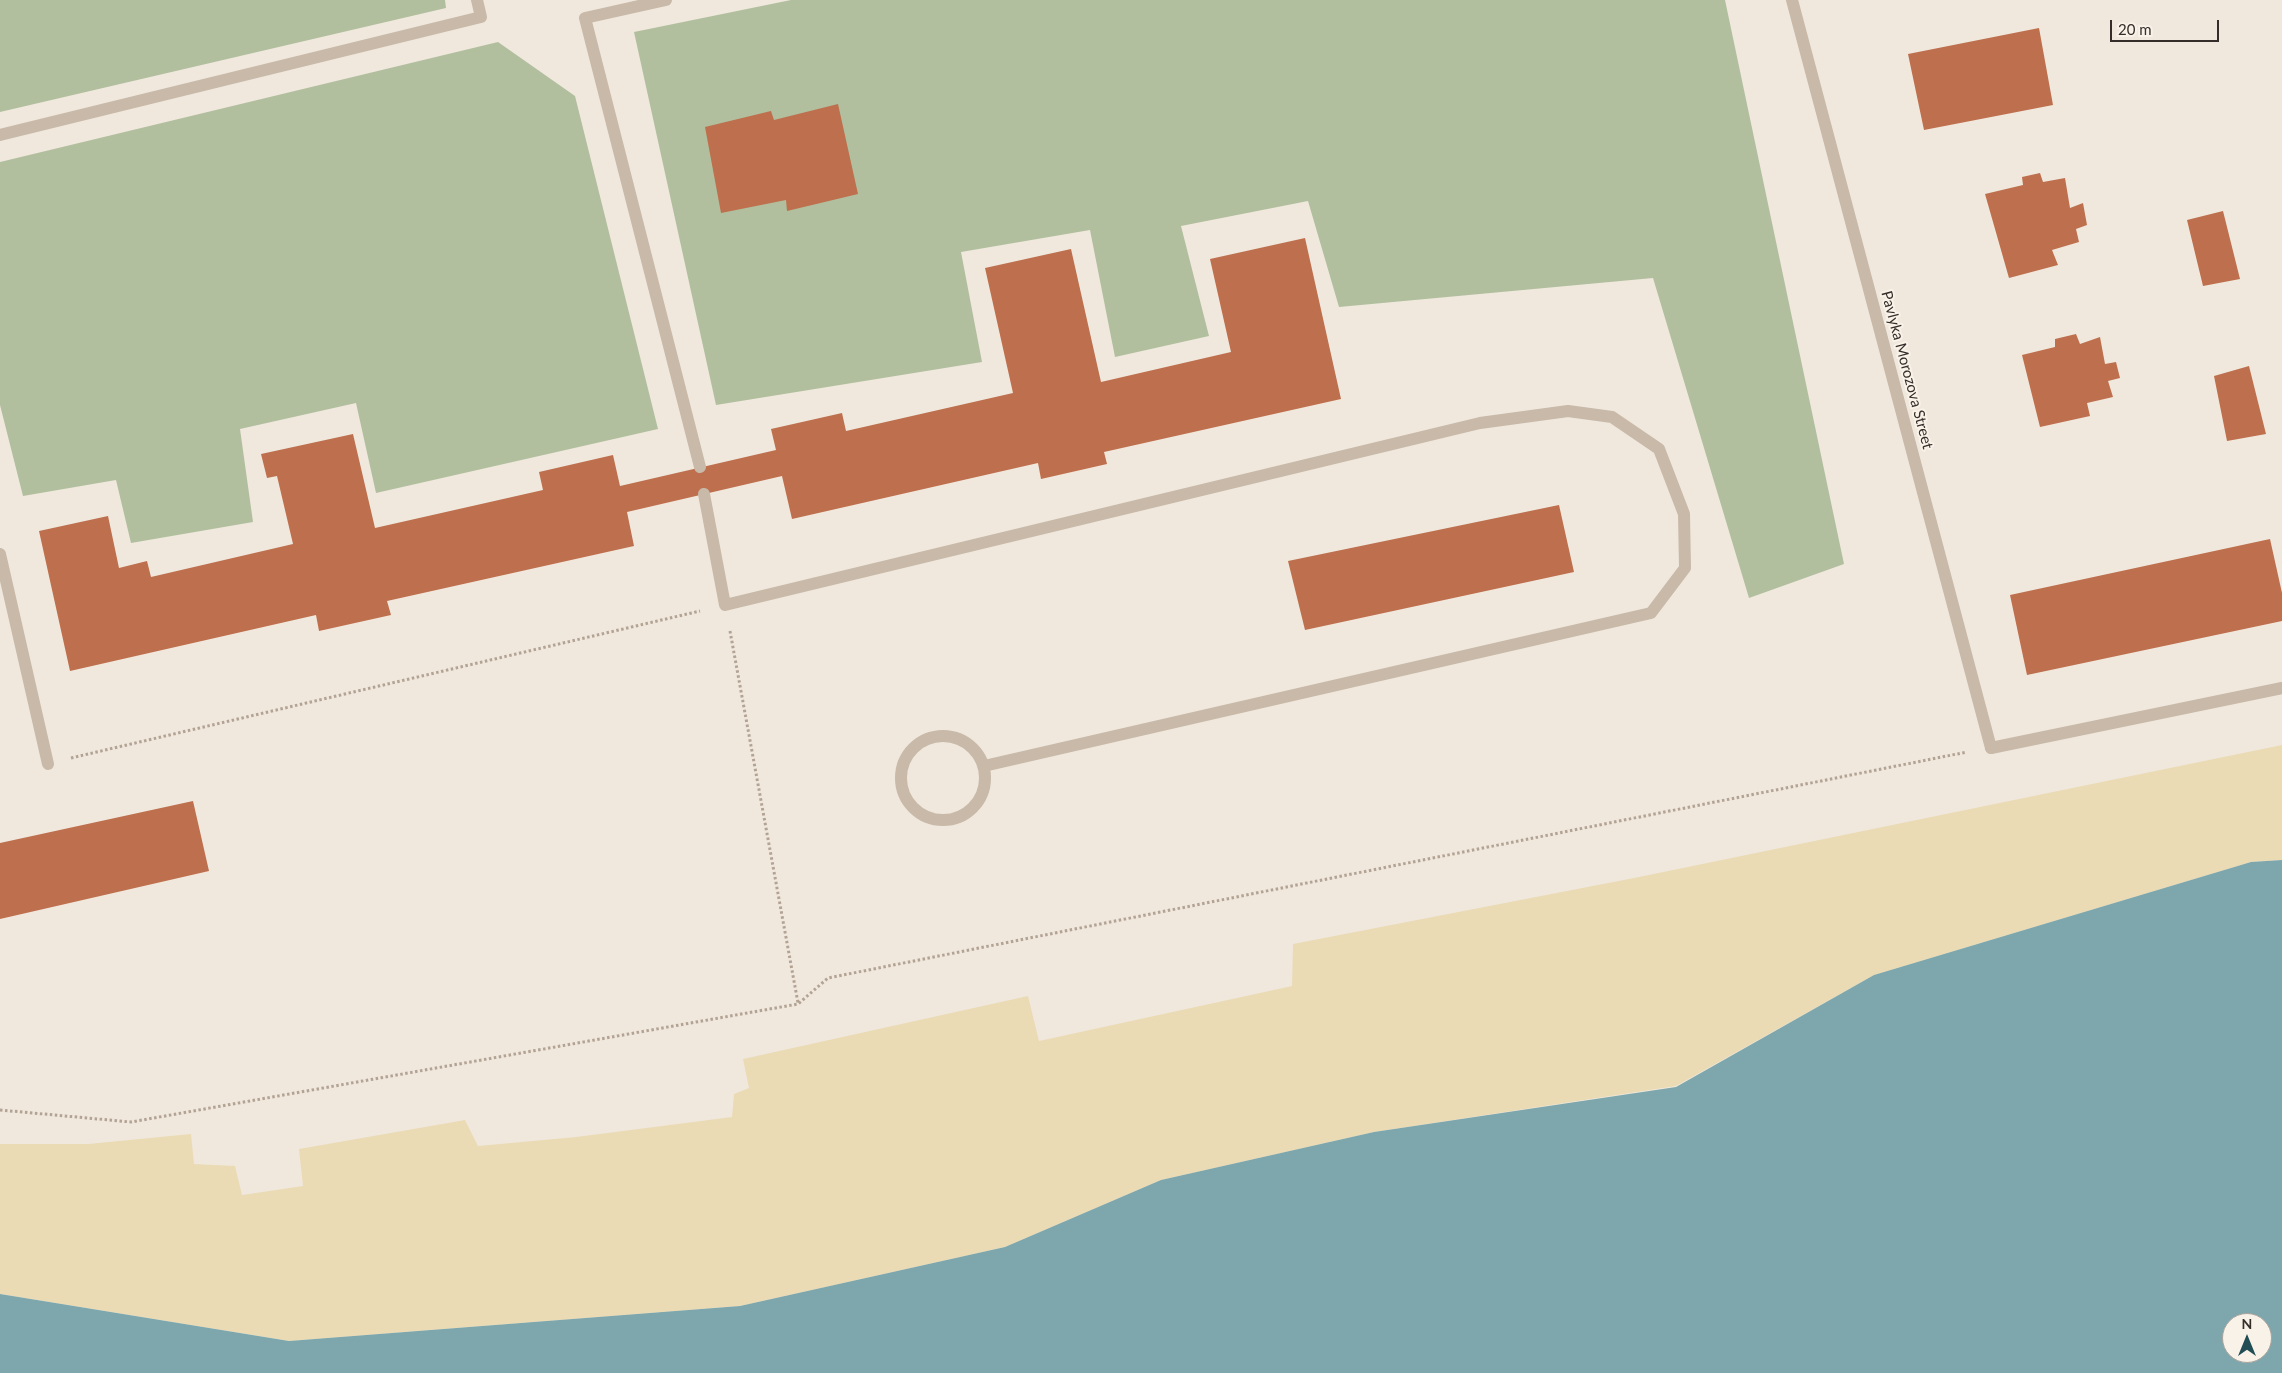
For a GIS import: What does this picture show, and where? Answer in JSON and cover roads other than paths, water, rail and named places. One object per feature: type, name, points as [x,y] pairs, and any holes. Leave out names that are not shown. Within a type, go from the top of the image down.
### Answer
[{"type":"street","points":[[0,135],[481,17],[477,0]]},
{"type":"street","points":[[666,0],[585,18],[700,467]]},
{"type":"street","name":"Pavlyka Morozova Street","points":[[1792,0],[1990,748],[2282,688]]},
{"type":"street","points":[[704,494],[725,605],[1480,423],[1568,411],[1612,417],[1659,449],[1684,514],[1686,568],[1651,613],[984,766]]},
{"type":"street","points":[[0,554],[48,764]]},
{"type":"street","points":[[942,736],[957,737],[970,745],[979,754],[984,766],[986,780],[984,792],[977,804],[967,814],[955,819],[942,821],[929,819],[916,812],[906,800],[901,786],[901,772],[905,758],[915,746],[928,739],[942,736]]},
{"type":"water","points":[[2282,860],[2282,1373],[0,1373],[0,1294],[289,1341],[740,1306],[1005,1247],[1161,1180],[1374,1132],[1676,1087],[1874,975],[2251,862]]}]
